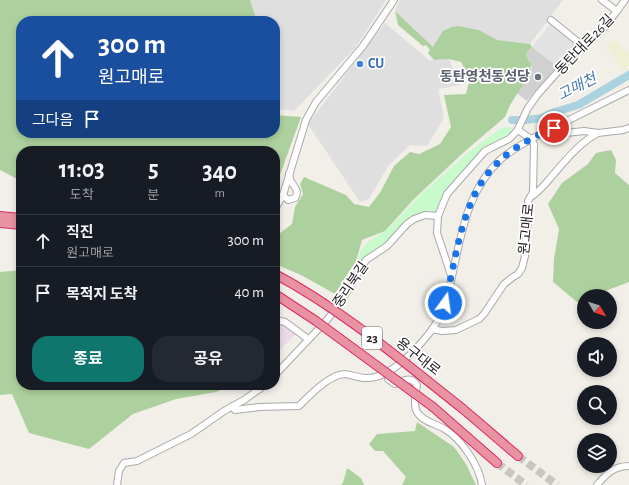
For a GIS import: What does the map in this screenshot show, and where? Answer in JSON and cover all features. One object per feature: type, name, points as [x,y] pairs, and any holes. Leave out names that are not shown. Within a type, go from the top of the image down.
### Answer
[{"type":"highway","points":[[0,216],[16,218]]},
{"type":"highway","points":[[0,223],[16,225]]},
{"type":"highway","name":"용구대로","points":[[280,277],[338,312],[463,409],[518,456]]},
{"type":"highway","name":"23","points":[[280,297],[316,321],[433,407],[497,463]]},
{"type":"street","points":[[280,199],[306,120],[316,102],[363,46],[394,0]]},
{"type":"street","name":"동탄대로26길","points":[[519,128],[526,112],[538,94],[554,78],[570,57],[600,32],[617,11],[602,0]]},
{"type":"street","points":[[617,11],[625,0]]},
{"type":"street","points":[[551,20],[583,46]]},
{"type":"street","points":[[232,406],[235,410],[259,407],[299,406],[320,385],[337,376],[346,374],[365,378],[374,378],[388,372],[408,357],[432,329],[445,303],[464,222],[473,197],[483,180],[501,159],[515,148],[629,90]]},
{"type":"street","points":[[452,276],[437,233],[438,216],[447,194],[485,152],[509,139],[519,128],[531,139]]},
{"type":"street","points":[[544,132],[566,133],[577,131],[598,133],[629,128]]},
{"type":"street","points":[[532,196],[542,188],[574,151],[590,137],[598,133]]},
{"type":"street","name":"원고매로","points":[[432,329],[442,331],[456,330],[479,319],[504,284],[518,274],[522,268],[527,232],[528,201],[533,192],[534,144],[531,139]]},
{"type":"street","points":[[282,195],[288,200],[295,198],[297,194],[297,188],[291,182],[289,174]]},
{"type":"street","name":"중리북길","points":[[280,370],[327,320],[340,303],[366,260],[388,246],[407,224],[414,219],[425,215],[438,216]]},
{"type":"street","points":[[280,321],[285,322],[308,339]]},
{"type":"street","points":[[388,372],[388,380],[395,384],[406,379],[416,382],[416,407],[418,414],[444,429],[457,440],[478,468],[482,485]]},
{"type":"street","points":[[117,485],[119,471],[124,463],[137,461],[191,434],[258,390]]},
{"type":"street","points":[[598,485],[614,468],[629,466]]},
{"type":"shaded area","points":[[250,0],[386,0],[356,47],[294,111],[280,110],[280,16],[255,16]]},
{"type":"shaded area","points":[[400,0],[563,0],[530,44],[497,40],[479,30],[459,26],[433,47],[395,11]]},
{"type":"shaded area","points":[[385,23],[429,60],[449,59],[460,85],[438,89],[444,118],[427,146],[410,145],[388,166],[369,199],[360,202],[308,124]]},
{"type":"shaded area","points":[[551,23],[577,43],[577,46],[570,51],[557,66],[532,47]]},
{"type":"shaded area","points":[[532,47],[557,66],[527,101],[517,93],[530,74],[532,68],[526,54]]},
{"type":"shaded area","points":[[280,318],[283,318],[297,333],[280,350]]},
{"type":"green space","points":[[0,0],[250,0],[255,16],[16,16],[16,138],[280,138],[280,115],[301,117],[280,175],[280,146],[16,146],[16,178],[0,170]]},
{"type":"green space","points":[[395,11],[433,47],[443,31],[459,26],[479,30],[497,40],[530,44],[532,47],[526,54],[531,64],[530,74],[510,105],[505,117],[464,152],[414,199],[385,231],[362,240],[356,261],[335,294],[301,275],[280,266],[280,233],[292,224],[295,207],[303,194],[300,184],[304,177],[346,195],[354,204],[369,207],[381,191],[394,166],[410,152],[419,154],[440,144],[451,127],[444,95],[466,94],[470,78],[461,62],[449,59],[434,60],[428,53],[430,50],[426,45],[423,46],[398,25]]},
{"type":"green space","points":[[616,40],[629,52],[629,65],[624,71],[606,47]]},
{"type":"green space","points":[[501,128],[514,128],[504,138],[485,148],[453,182],[445,193],[435,212],[411,218],[389,241],[372,253],[358,266],[360,251],[369,241],[390,227],[421,194],[470,151]]},
{"type":"green space","points":[[611,150],[616,160],[615,173],[629,185],[629,282],[611,289],[577,289],[577,302],[553,282],[554,259],[559,229],[548,204],[562,183],[588,164],[596,153]]},
{"type":"green space","points":[[16,270],[16,390],[221,390],[176,399],[133,414],[89,449],[29,433],[12,394],[0,395],[0,272]]},
{"type":"green space","points":[[417,422],[454,447],[466,464],[476,485],[402,485],[406,477],[383,451],[375,451],[369,444],[377,434],[415,431]]},
{"type":"green space","points":[[347,468],[361,478],[364,485],[341,485],[343,483]]},
{"type":"waterway","name":"고매천","points":[[512,120],[542,118],[555,112],[578,105],[629,75]]},
{"type":"tunnel","points":[[518,456],[557,485]]},
{"type":"tunnel","points":[[497,463],[526,485]]},
{"type":"place","name":"CU","points":[[360,64]]},
{"type":"place","name":"동탄영천동성당","points":[[538,77]]},
{"type":"route","points":[[445,303],[464,222],[473,197],[483,180],[492,168],[515,148],[554,128]]}]
